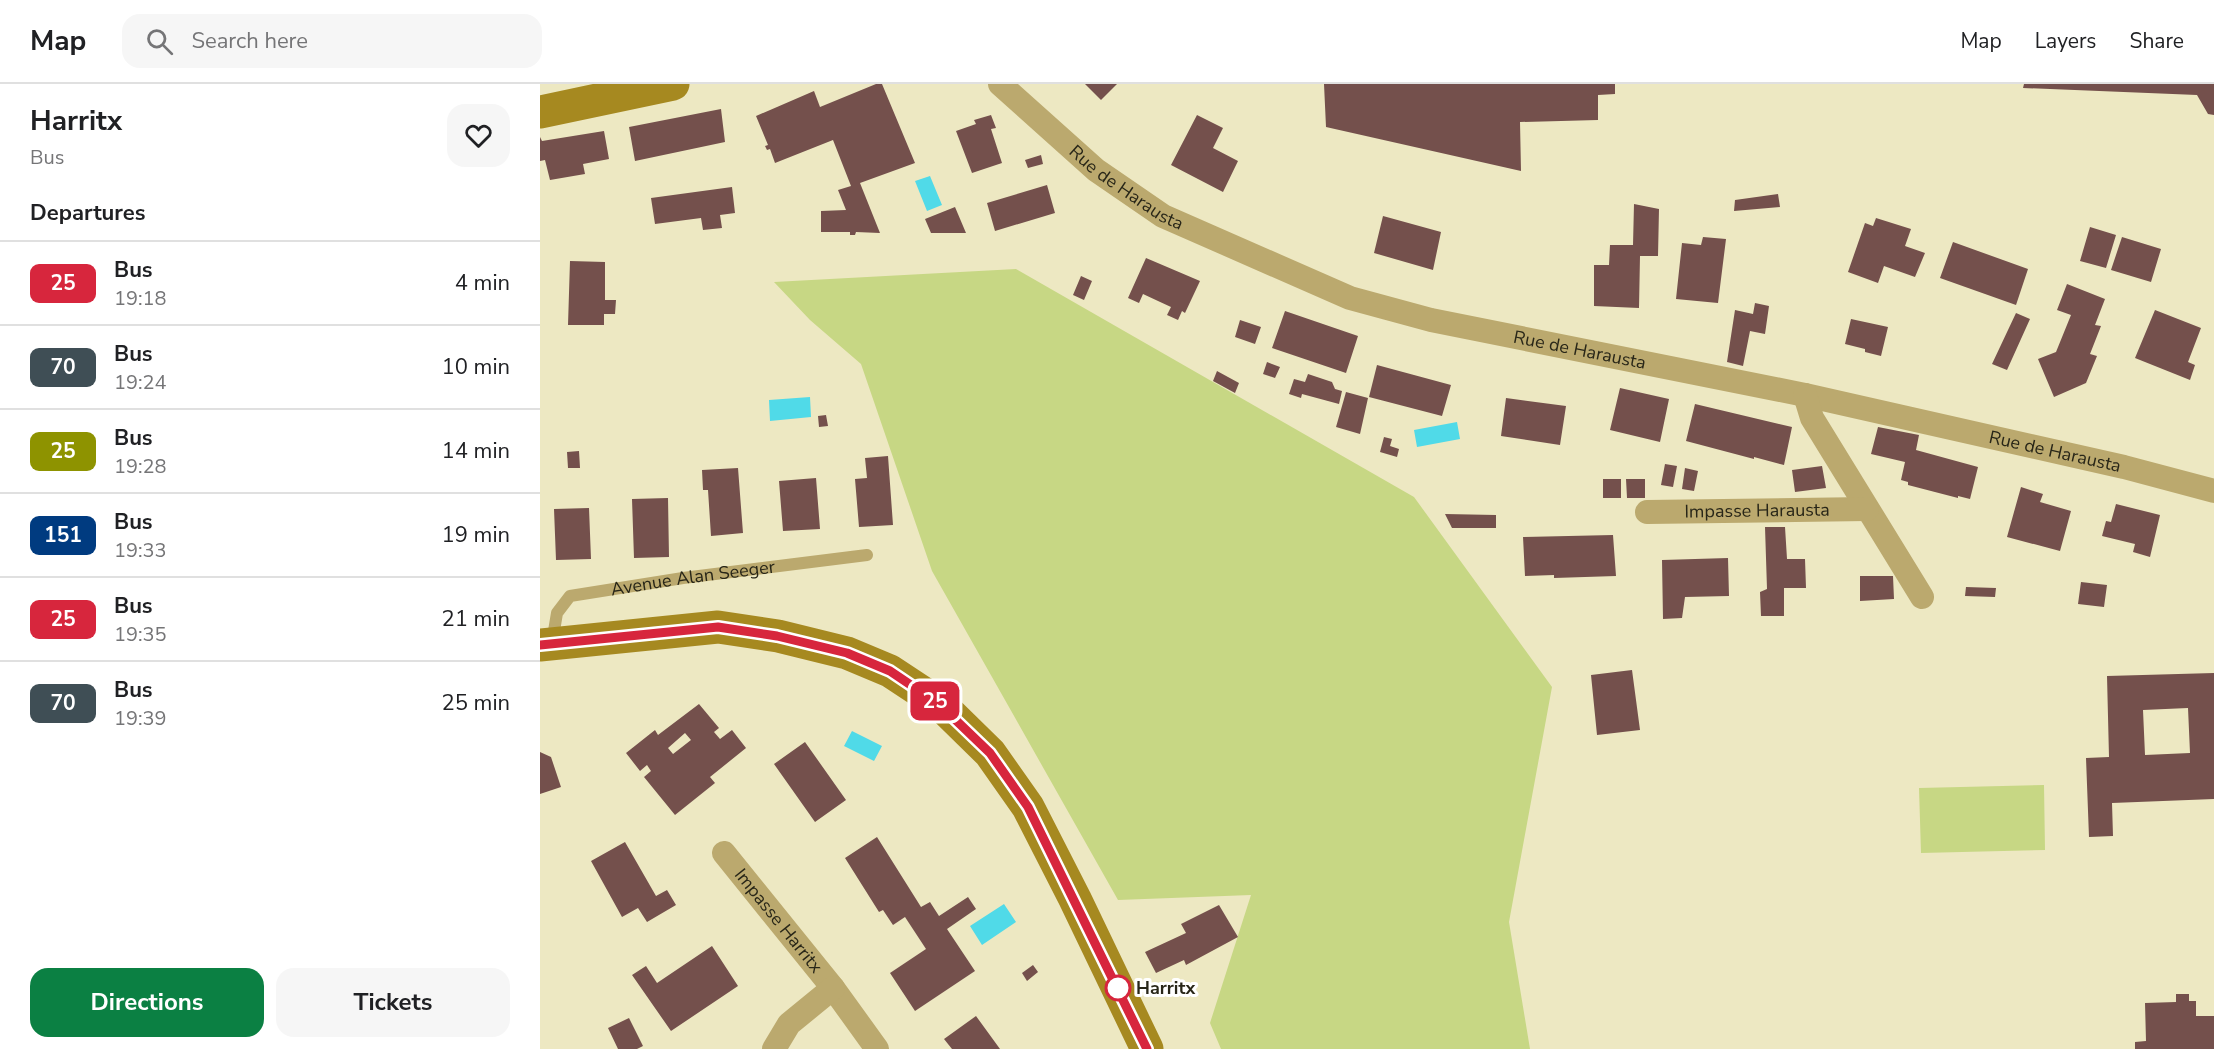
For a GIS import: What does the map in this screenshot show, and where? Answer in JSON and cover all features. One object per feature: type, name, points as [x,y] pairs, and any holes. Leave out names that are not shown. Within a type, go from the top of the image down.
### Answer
[{"type":"main road","points":[[540,112],[673,84]]},
{"type":"main road","name":"Avenue Alan Seeger","points":[[546,645],[718,627],[777,636],[847,653],[890,671],[939,704],[990,753],[1028,807],[1148,1049]]},
{"type":"street","name":"Rue de Harausta","points":[[1000,84],[1096,170],[1163,216],[1350,298],[1431,320],[1805,395],[2124,467],[2214,491]]},
{"type":"street","name":"Impasse Harausta","points":[[1805,395],[1812,418],[1922,597]]},
{"type":"street","name":"Impasse Harausta","points":[[1647,512],[1868,509]]},
{"type":"street","name":"Impasse Harritx","points":[[724,853],[833,988],[877,1049]]},
{"type":"street","name":"Impasse Harritx","points":[[774,1049],[789,1024],[833,988]]},
{"type":"lane","name":"Avenue Alan Seeger","points":[[546,645],[557,613],[570,596],[684,578],[867,555]]},
{"type":"green space","points":[[1016,269],[1414,497],[1552,687],[1509,922],[1530,1049],[1221,1049],[1210,1023],[1251,895],[1118,900],[932,571],[861,364],[810,320],[774,282]]},
{"type":"green space","points":[[2044,785],[2045,850],[1921,853],[1919,788]]},
{"type":"water","points":[[930,176],[942,205],[927,211],[915,181]]},
{"type":"water","points":[[810,397],[811,417],[770,421],[769,400]]},
{"type":"water","points":[[1457,422],[1460,439],[1417,447],[1414,430]]},
{"type":"water","points":[[852,731],[882,746],[874,761],[844,746]]},
{"type":"water","points":[[1004,904],[1016,922],[982,945],[970,926]]},
{"type":"building","points":[[876,84],[882,84],[915,163],[860,183],[880,233],[856,232],[855,235],[850,235],[850,232],[821,232],[821,211],[846,210],[838,190],[851,186],[833,140],[775,163],[770,149],[767,150],[765,146],[768,145],[756,116],[814,91],[820,107]]},
{"type":"building","points":[[1085,84],[1117,84],[1101,100]]},
{"type":"building","points":[[1324,84],[1615,84],[1615,94],[1598,95],[1598,120],[1520,122],[1521,171],[1326,127]]},
{"type":"building","points":[[2024,84],[2214,84],[2214,115],[2208,114],[2197,95],[2023,88]]},
{"type":"building","points":[[721,109],[725,142],[635,161],[629,127]]},
{"type":"building","points":[[991,115],[996,128],[991,129],[1002,163],[972,173],[956,131],[976,124],[974,120]]},
{"type":"building","points":[[1197,115],[1223,128],[1213,148],[1238,161],[1223,192],[1171,165]]},
{"type":"building","points":[[604,131],[609,159],[583,164],[585,174],[550,180],[545,160],[540,161],[540,137],[542,141]]},
{"type":"building","points":[[1041,155],[1043,164],[1028,168],[1025,160]]},
{"type":"building","points":[[1047,185],[1055,213],[995,231],[987,203]]},
{"type":"building","points":[[732,187],[735,213],[720,215],[722,228],[703,230],[701,218],[655,224],[651,198]]},
{"type":"building","points":[[1778,194],[1780,207],[1734,211],[1735,200]]},
{"type":"building","points":[[1634,204],[1659,209],[1658,256],[1640,256],[1639,308],[1594,306],[1594,265],[1609,265],[1610,245],[1633,245]]},
{"type":"building","points":[[955,207],[966,233],[931,233],[925,219]]},
{"type":"building","points":[[1383,216],[1441,232],[1433,270],[1374,253]]},
{"type":"building","points":[[1876,218],[1911,229],[1905,246],[1925,253],[1915,277],[1884,266],[1878,283],[1848,272],[1865,223],[1873,226]]},
{"type":"building","points":[[2090,227],[2116,235],[2106,268],[2080,261]]},
{"type":"building","points":[[1703,237],[1726,239],[1718,303],[1676,299],[1682,243],[1701,245]]},
{"type":"building","points":[[2122,237],[2161,249],[2151,282],[2111,270]]},
{"type":"building","points":[[1953,242],[2028,269],[2016,305],[1940,278]]},
{"type":"building","points":[[1146,258],[1200,281],[1185,313],[1182,311],[1178,320],[1167,315],[1171,307],[1143,294],[1139,303],[1128,298]]},
{"type":"building","points":[[570,261],[605,262],[605,300],[616,300],[615,314],[604,314],[604,325],[568,325]]},
{"type":"building","points":[[1081,276],[1092,281],[1084,300],[1073,295]]},
{"type":"building","points":[[2067,284],[2105,299],[2095,325],[2101,326],[2090,354],[2097,356],[2086,383],[2054,397],[2038,359],[2056,352],[2071,315],[2057,310]]},
{"type":"building","points":[[1755,303],[1769,306],[1765,334],[1750,331],[1743,366],[1727,362],[1735,310],[1753,314]]},
{"type":"building","points":[[2155,310],[2201,328],[2188,362],[2195,365],[2190,380],[2135,358]]},
{"type":"building","points":[[1285,311],[1358,336],[1346,373],[1272,348]]},
{"type":"building","points":[[2016,313],[2030,319],[2007,370],[1992,364]]},
{"type":"building","points":[[1851,319],[1888,327],[1881,356],[1845,344]]},
{"type":"building","points":[[1240,320],[1261,327],[1255,344],[1235,337]]},
{"type":"building","points":[[1267,362],[1280,367],[1275,378],[1263,374]]},
{"type":"building","points":[[1377,365],[1451,385],[1442,416],[1369,397]]},
{"type":"building","points":[[1217,371],[1239,383],[1235,393],[1213,381]]},
{"type":"building","points":[[1308,374],[1332,382],[1335,389],[1342,391],[1339,404],[1302,394],[1301,398],[1289,394],[1294,379],[1305,382]]},
{"type":"building","points":[[1620,388],[1669,399],[1660,442],[1610,430]]},
{"type":"building","points":[[1346,392],[1368,398],[1360,434],[1336,427]]},
{"type":"building","points":[[1506,398],[1566,406],[1560,445],[1501,436]]},
{"type":"building","points":[[1695,404],[1792,427],[1784,465],[1686,441]]},
{"type":"building","points":[[826,415],[828,426],[819,427],[818,416]]},
{"type":"building","points":[[1878,427],[1919,435],[1916,450],[1978,467],[1970,499],[1908,485],[1908,482],[1901,480],[1905,462],[1871,454]]},
{"type":"building","points":[[1384,437],[1392,439],[1390,446],[1399,449],[1397,457],[1380,452]]},
{"type":"building","points":[[579,451],[580,468],[568,468],[567,452]]},
{"type":"building","points":[[888,456],[893,525],[859,527],[855,479],[867,478],[865,458]]},
{"type":"building","points":[[1665,464],[1677,466],[1673,487],[1661,485]]},
{"type":"building","points":[[1822,466],[1826,488],[1795,492],[1792,470]]},
{"type":"building","points":[[738,468],[743,533],[711,536],[708,490],[703,490],[702,470]]},
{"type":"building","points":[[1685,468],[1698,471],[1694,491],[1682,489]]},
{"type":"building","points":[[816,478],[820,529],[783,531],[779,481]]},
{"type":"building","points":[[1603,479],[1621,479],[1621,498],[1603,498]]},
{"type":"building","points":[[1626,479],[1645,479],[1645,498],[1627,498]]},
{"type":"building","points":[[2021,487],[2043,494],[2040,502],[2071,511],[2060,551],[2007,537]]},
{"type":"building","points":[[668,498],[669,557],[634,558],[632,499]]},
{"type":"building","points":[[2116,504],[2160,515],[2150,557],[2133,552],[2135,544],[2102,536],[2106,521],[2111,522]]},
{"type":"building","points":[[589,508],[591,559],[556,560],[554,509]]},
{"type":"building","points":[[1445,514],[1496,515],[1496,528],[1452,528]]},
{"type":"building","points":[[1765,527],[1785,527],[1787,559],[1805,559],[1806,588],[1784,588],[1784,616],[1761,616],[1760,592],[1767,589]]},
{"type":"building","points":[[1613,535],[1616,576],[1554,578],[1554,575],[1525,576],[1523,537]]},
{"type":"building","points":[[1728,558],[1729,596],[1685,597],[1682,618],[1663,619],[1662,560]]},
{"type":"building","points":[[1860,576],[1893,576],[1894,599],[1860,601]]},
{"type":"building","points":[[2081,582],[2107,585],[2104,607],[2078,604]]},
{"type":"building","points":[[1966,587],[1996,588],[1995,597],[1965,596]]},
{"type":"building","points":[[1632,670],[1640,730],[1597,735],[1591,675]]},
{"type":"building","points":[[2214,673],[2214,799],[2112,803],[2113,836],[2089,837],[2086,758],[2109,757],[2107,676]],"holes":[[[2188,708],[2190,753],[2145,755],[2143,710]]]},
{"type":"building","points":[[699,704],[719,728],[714,732],[720,739],[732,730],[746,748],[710,777],[715,783],[675,815],[644,777],[651,771],[647,765],[640,771],[626,753],[655,730],[658,735]],"holes":[[[685,733],[691,740],[673,754],[668,748]]]},
{"type":"building","points":[[805,742],[846,800],[815,822],[774,764]]},
{"type":"building","points":[[540,752],[551,757],[561,787],[540,794]]},
{"type":"building","points":[[877,837],[921,907],[930,902],[939,916],[968,897],[976,909],[947,929],[975,971],[915,1011],[890,973],[926,949],[905,917],[893,925],[883,910],[879,912],[845,858]]},
{"type":"building","points":[[625,842],[656,896],[667,890],[676,905],[647,922],[638,908],[622,917],[591,861]]},
{"type":"building","points":[[1219,905],[1238,937],[1186,965],[1184,960],[1156,973],[1145,952],[1186,933],[1181,924]]},
{"type":"building","points":[[712,946],[738,986],[671,1031],[632,975],[646,966],[657,983]]},
{"type":"building","points":[[1033,965],[1038,972],[1027,981],[1022,973]]},
{"type":"building","points":[[2176,994],[2189,994],[2189,1001],[2196,1001],[2196,1016],[2214,1016],[2214,1049],[2135,1049],[2135,1042],[2146,1041],[2145,1003],[2176,1002]]},
{"type":"building","points":[[976,1016],[1000,1049],[952,1049],[944,1039]]},
{"type":"building","points":[[629,1018],[643,1046],[637,1049],[618,1049],[608,1028]]},
{"type":"bus line","name":"25","points":[[540,645],[718,627],[777,636],[847,653],[890,671],[939,704],[990,753],[1028,807],[1147,1049]]},
{"type":"place","name":"Harritx","points":[[1118,988]]}]
